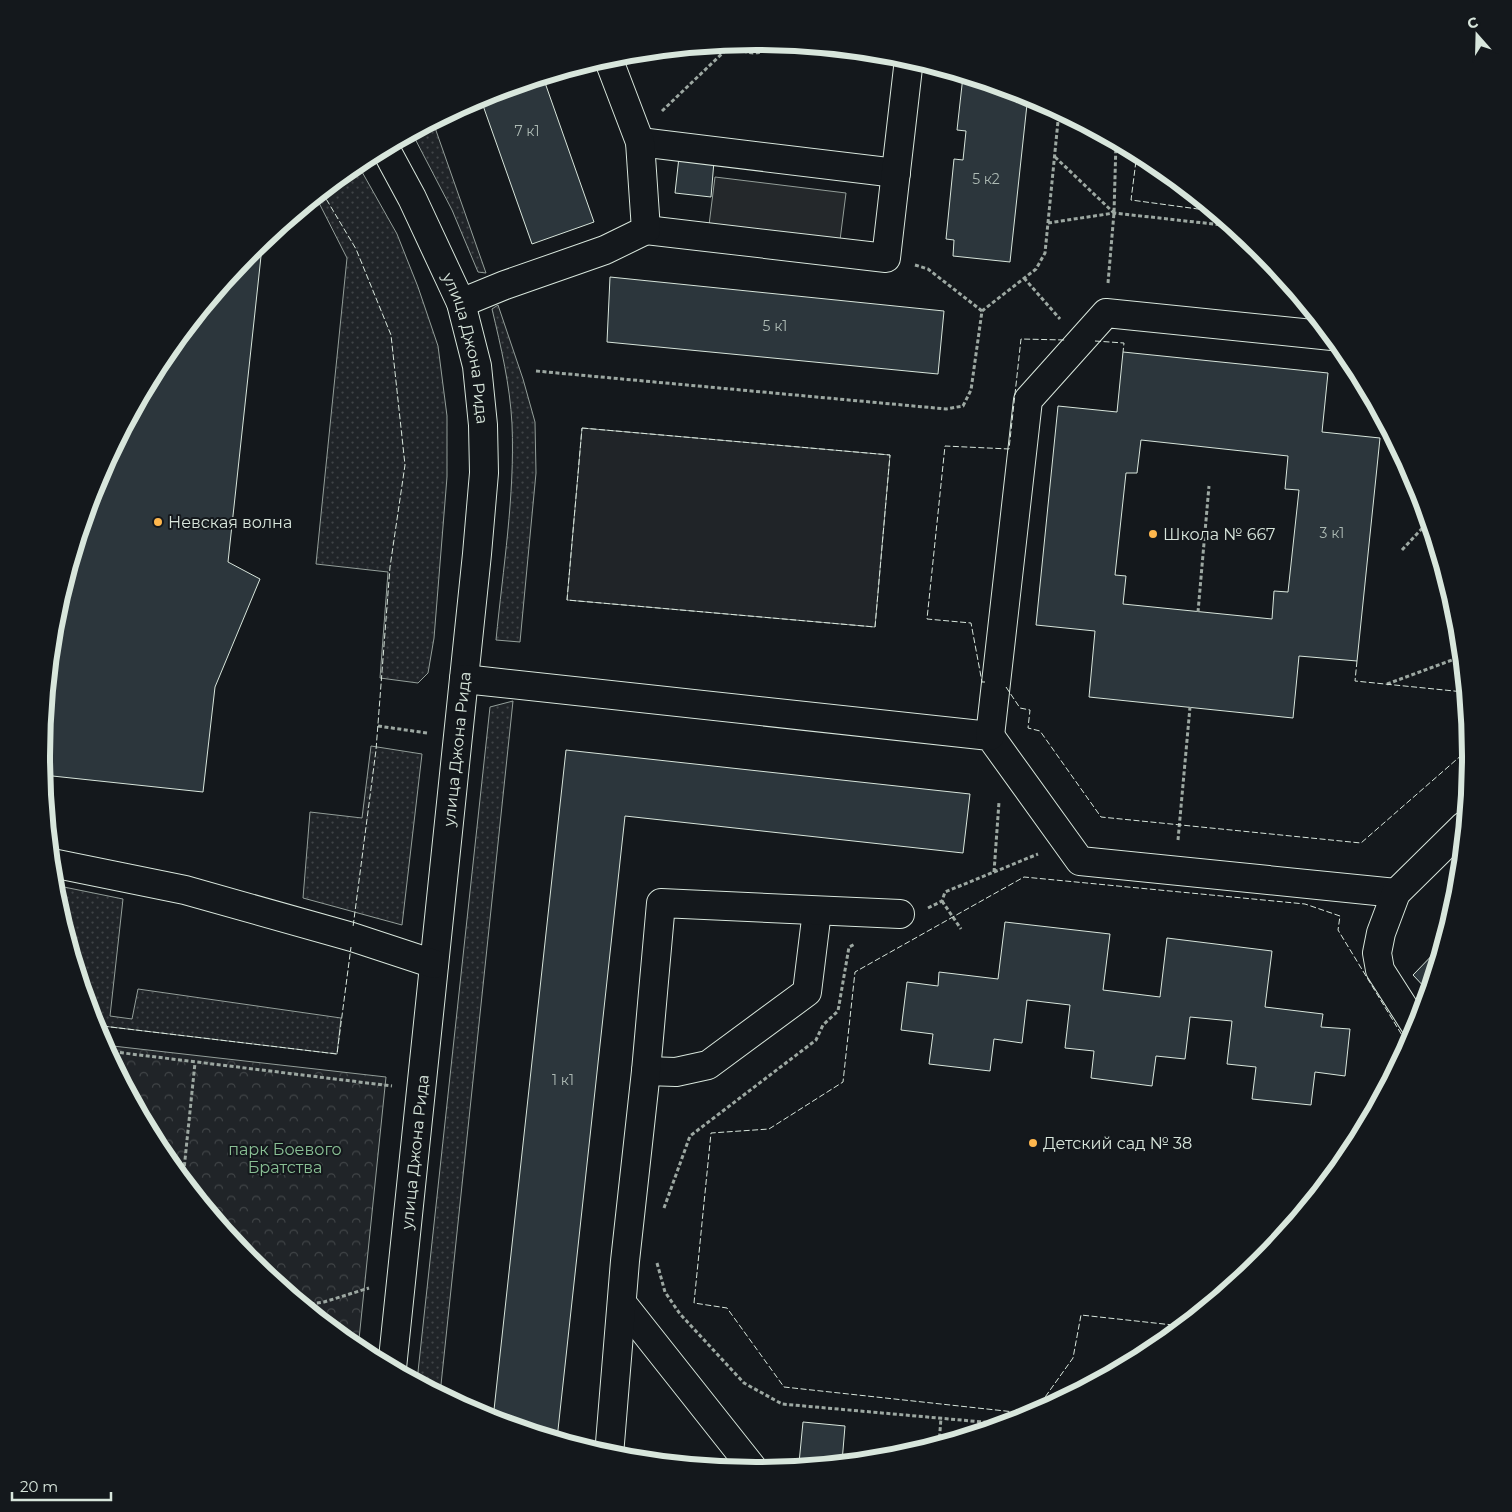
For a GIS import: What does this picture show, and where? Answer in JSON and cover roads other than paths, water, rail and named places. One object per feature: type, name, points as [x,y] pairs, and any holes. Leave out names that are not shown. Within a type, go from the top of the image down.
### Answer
[{"type":"street","points":[[611,66],[638,139],[646,230]]},
{"type":"street","points":[[461,304],[505,285],[605,250],[646,230],[886,258],[907,67]]},
{"type":"street","points":[[638,139],[896,172]]},
{"type":"street","name":"улица Джона Рида","points":[[388,154],[412,198],[461,304],[477,366],[483,425],[484,473],[393,1361]]},
{"type":"street","points":[[1322,335],[1106,313],[1028,400],[996,744],[1080,861],[1396,893]]},
{"type":"street","points":[[464,679],[996,744]]},
{"type":"street","points":[[1411,1019],[1380,970],[1377,953],[1381,933],[1396,893],[1457,833]]},
{"type":"street","points":[[59,864],[185,890],[352,936],[434,964]]},
{"type":"street","points":[[610,1446],[661,903],[817,911],[910,913]]},
{"type":"street","points":[[646,1071],[676,1072],[708,1066],[807,992],[817,911]]},
{"type":"street","points":[[622,1303],[748,1462]]},
{"type":"place","name":"Невская волна","points":[[158,522]]},
{"type":"place","name":"Школа № 667","points":[[1153,534]]},
{"type":"place","name":"Детский сад № 38","points":[[1033,1143]]},
{"type":"park label","name":"парк Боевого Братства","points":[[285,1158]]}]
